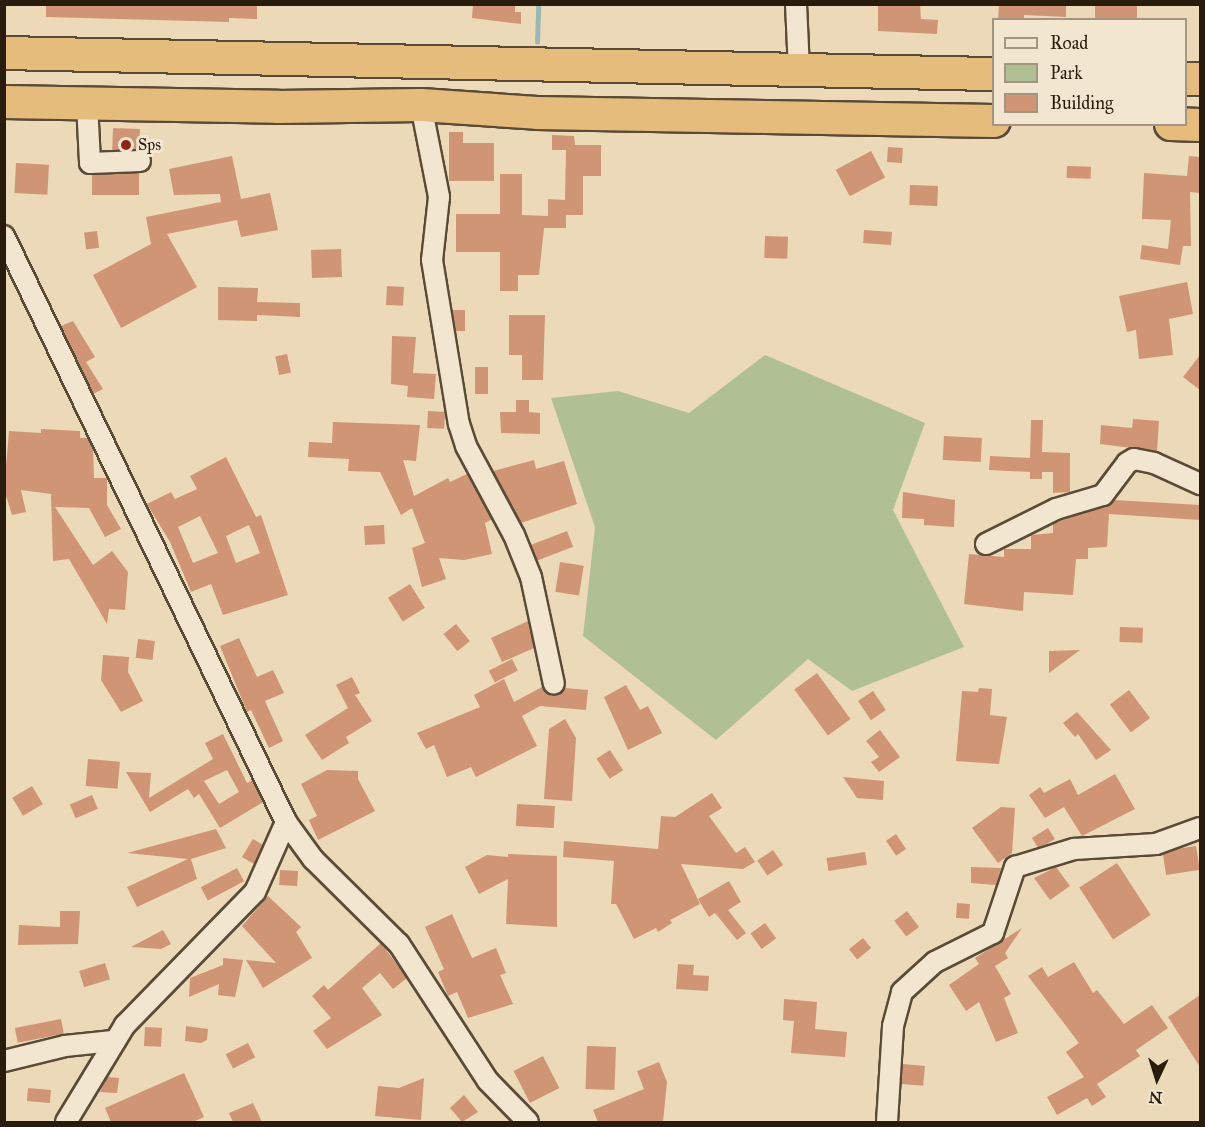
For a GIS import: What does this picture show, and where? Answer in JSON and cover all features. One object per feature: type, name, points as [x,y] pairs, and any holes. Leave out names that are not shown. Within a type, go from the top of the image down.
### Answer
[{"type":"highway","points":[[4,53],[992,74]]},
{"type":"highway","points":[[4,102],[421,105],[537,113],[992,121]]},
{"type":"street","points":[[796,4],[799,69]]},
{"type":"street","points":[[87,104],[90,163],[140,161]]},
{"type":"street","points":[[421,105],[439,197],[432,260],[459,424],[466,446],[514,534],[531,577],[554,684]]},
{"type":"street","points":[[4,236],[286,822],[313,859],[399,944],[488,1081],[528,1122]]},
{"type":"street","points":[[986,544],[1056,509],[1103,495],[1127,463],[1134,459],[1154,463],[1200,484]]},
{"type":"street","points":[[66,1122],[113,1041],[249,899],[286,822]]},
{"type":"street","points":[[887,1122],[892,1026],[902,992],[935,962],[993,933],[1015,867],[1074,849],[1156,844],[1200,828]]},
{"type":"street","points":[[4,1061],[65,1046],[113,1041]]},
{"type":"green space","points":[[765,355],[925,423],[893,510],[964,647],[852,691],[808,659],[716,740],[583,636],[595,527],[551,398],[618,391],[689,413]]},
{"type":"building","points":[[46,4],[257,4],[257,19],[229,18],[229,22],[46,17]]},
{"type":"building","points":[[473,4],[515,4],[515,12],[521,12],[521,24],[472,18]]},
{"type":"building","points":[[878,4],[920,4],[921,19],[938,20],[937,34],[878,31]]},
{"type":"building","points":[[999,4],[1066,4],[1066,17],[1024,15],[1024,18],[998,18]]},
{"type":"building","points":[[1095,4],[1137,4],[1137,18],[1095,18]]},
{"type":"building","points":[[113,128],[140,129],[139,151],[112,150]]},
{"type":"building","points":[[449,132],[463,132],[463,143],[494,143],[494,181],[449,181]]},
{"type":"building","points":[[552,135],[574,136],[575,145],[601,145],[601,176],[583,176],[583,215],[566,215],[566,228],[544,228],[539,275],[518,275],[518,291],[500,291],[500,252],[456,252],[456,214],[500,214],[500,174],[522,174],[522,215],[548,216],[548,199],[565,200],[566,150],[552,150]]},
{"type":"building","points":[[888,147],[903,148],[902,163],[887,162]]},
{"type":"building","points":[[871,151],[885,177],[850,196],[836,170]]},
{"type":"building","points":[[232,156],[241,199],[270,193],[278,230],[241,237],[237,220],[167,234],[197,287],[121,328],[93,275],[151,244],[146,217],[221,202],[220,194],[174,195],[169,169]]},
{"type":"building","points":[[1189,156],[1200,157],[1200,193],[1190,192],[1191,246],[1183,246],[1180,265],[1140,259],[1142,245],[1168,249],[1171,220],[1142,219],[1144,173],[1187,176]]},
{"type":"building","points":[[16,163],[49,165],[47,195],[14,193]]},
{"type":"building","points":[[1067,166],[1091,167],[1091,179],[1067,178]]},
{"type":"building","points":[[92,173],[139,173],[139,195],[92,195]]},
{"type":"building","points":[[910,185],[938,186],[937,206],[909,205]]},
{"type":"building","points":[[864,230],[892,232],[891,245],[863,243]]},
{"type":"building","points":[[97,231],[99,248],[86,249],[84,233]]},
{"type":"building","points":[[765,236],[788,237],[787,259],[764,258]]},
{"type":"building","points":[[341,249],[342,277],[312,278],[311,250]]},
{"type":"building","points":[[1187,282],[1193,314],[1169,319],[1173,355],[1139,359],[1136,330],[1127,332],[1119,296]]},
{"type":"building","points":[[387,286],[404,287],[403,306],[386,305]]},
{"type":"building","points":[[218,287],[258,288],[257,302],[300,303],[300,317],[257,315],[257,321],[218,320]]},
{"type":"building","points":[[452,310],[465,310],[465,331],[456,331]]},
{"type":"building","points":[[509,315],[545,315],[543,380],[522,380],[522,355],[509,355]]},
{"type":"building","points":[[73,321],[95,357],[86,362],[103,389],[93,394],[61,326]]},
{"type":"building","points":[[392,336],[416,337],[413,373],[436,374],[434,399],[407,397],[408,386],[391,384]]},
{"type":"building","points":[[287,354],[291,373],[279,375],[275,356]]},
{"type":"building","points":[[1200,355],[1200,390],[1183,377]]},
{"type":"building","points":[[475,367],[488,367],[488,394],[475,394]]},
{"type":"building","points":[[516,400],[529,400],[529,412],[540,413],[540,434],[501,433],[500,412],[516,412]]},
{"type":"building","points":[[428,411],[445,412],[444,429],[427,428]]},
{"type":"building","points":[[1133,419],[1159,421],[1157,451],[1100,444],[1101,425],[1132,428]]},
{"type":"building","points":[[1031,420],[1043,420],[1042,452],[1070,453],[1070,492],[1053,493],[1053,472],[1042,472],[1042,479],[1030,479],[1030,472],[989,470],[990,456],[1030,458]]},
{"type":"building","points":[[333,422],[420,425],[416,461],[403,460],[414,496],[448,478],[450,482],[467,474],[492,519],[485,523],[492,554],[464,560],[439,558],[446,579],[422,587],[412,548],[425,543],[412,508],[401,515],[380,472],[348,471],[349,459],[308,457],[309,442],[332,443]]},
{"type":"building","points":[[41,429],[80,431],[80,438],[88,438],[93,448],[94,478],[107,478],[107,505],[121,529],[105,537],[89,508],[55,507],[93,565],[112,551],[128,572],[125,610],[109,609],[107,624],[69,559],[53,561],[51,494],[21,490],[26,512],[12,515],[4,489],[9,431],[41,433]]},
{"type":"building","points":[[944,436],[982,438],[981,462],[943,460]]},
{"type":"building","points":[[226,457],[256,517],[261,515],[288,595],[223,615],[211,584],[191,592],[170,542],[147,504],[171,492],[175,499],[197,489],[190,476]],"holes":[[[200,516],[218,553],[193,563],[178,527]],[[249,525],[260,553],[236,563],[226,536]]]},
{"type":"building","points":[[534,460],[536,469],[564,461],[577,504],[521,523],[493,471]]},
{"type":"building","points":[[903,492],[955,500],[954,527],[924,525],[924,519],[902,518]]},
{"type":"building","points":[[1114,500],[1200,505],[1200,520],[1109,514],[1107,547],[1088,548],[1088,559],[1076,559],[1073,595],[1024,592],[1023,611],[964,604],[969,554],[1004,557],[1004,549],[1031,549],[1031,535],[1053,533],[1053,524]]},
{"type":"building","points":[[384,525],[385,544],[365,545],[364,526]]},
{"type":"building","points":[[567,531],[573,547],[537,561],[531,545]]},
{"type":"building","points":[[560,562],[584,566],[579,595],[555,592]]},
{"type":"building","points":[[410,584],[425,608],[403,622],[388,598]]},
{"type":"building","points":[[528,621],[534,648],[502,662],[491,638]]},
{"type":"building","points":[[456,624],[470,641],[457,651],[444,634]]},
{"type":"building","points":[[1120,627],[1143,628],[1142,643],[1119,642]]},
{"type":"building","points":[[239,638],[257,677],[273,670],[284,693],[265,701],[283,741],[269,748],[251,710],[247,712],[220,646]]},
{"type":"building","points":[[138,639],[155,641],[153,660],[136,658]]},
{"type":"building","points":[[1080,650],[1049,673],[1049,651]]},
{"type":"building","points":[[103,655],[129,657],[128,672],[143,701],[121,712],[101,680]]},
{"type":"building","points":[[512,659],[518,671],[495,682],[489,671]]},
{"type":"building","points":[[817,673],[851,719],[828,736],[794,689]]},
{"type":"building","points":[[352,677],[360,693],[355,695],[372,721],[346,737],[349,743],[322,760],[305,735],[348,708],[336,685]]},
{"type":"building","points":[[504,679],[514,702],[542,687],[551,696],[565,688],[588,690],[586,710],[540,706],[522,716],[537,746],[476,777],[471,767],[447,777],[434,745],[426,749],[417,733],[480,707],[474,695]]},
{"type":"building","points":[[626,685],[640,710],[648,706],[662,733],[628,750],[604,697]]},
{"type":"building","points":[[979,688],[992,689],[990,715],[1007,717],[999,764],[956,761],[962,691],[978,692]]},
{"type":"building","points":[[1129,690],[1150,718],[1131,732],[1110,704]]},
{"type":"building","points":[[873,691],[886,710],[871,720],[858,701]]},
{"type":"building","points":[[1077,712],[1111,750],[1096,760],[1078,734],[1075,737],[1063,723]]},
{"type":"building","points":[[565,719],[576,738],[572,801],[544,799],[549,729]]},
{"type":"building","points":[[880,730],[900,757],[879,772],[871,762],[879,757],[866,741]]},
{"type":"building","points":[[223,734],[247,783],[253,780],[263,802],[220,828],[199,794],[194,798],[188,789],[150,812],[126,772],[151,773],[149,798],[213,759],[205,743]],"holes":[[[227,770],[239,792],[219,804],[204,781]]]},
{"type":"building","points":[[610,750],[623,770],[610,779],[597,759]]},
{"type":"building","points":[[88,759],[120,762],[118,789],[86,786]]},
{"type":"building","points":[[327,770],[358,771],[358,779],[375,811],[318,840],[309,820],[317,816],[301,784]]},
{"type":"building","points":[[1115,774],[1135,809],[1082,836],[1064,807],[1045,818],[1029,795],[1040,787],[1044,793],[1070,779],[1078,795]]},
{"type":"building","points":[[843,777],[884,781],[883,800],[857,798]]},
{"type":"building","points":[[32,786],[43,804],[23,816],[12,798]]},
{"type":"building","points":[[712,793],[722,808],[709,816],[736,853],[745,847],[755,862],[743,869],[681,864],[700,904],[670,920],[672,923],[658,932],[656,928],[634,939],[616,904],[611,904],[614,861],[563,857],[564,841],[658,849],[661,816],[675,817]]},
{"type":"building","points":[[92,795],[98,809],[76,818],[70,804]]},
{"type":"building","points":[[517,804],[555,806],[554,828],[516,826]]},
{"type":"building","points":[[1001,807],[1015,808],[1012,853],[998,863],[972,828]]},
{"type":"building","points":[[1048,828],[1055,839],[1039,849],[1032,838]]},
{"type":"building","points":[[216,829],[226,848],[191,859],[197,879],[137,907],[127,887],[188,859],[127,853]]},
{"type":"building","points":[[896,834],[906,849],[896,856],[886,841]]},
{"type":"building","points":[[253,839],[263,845],[254,864],[242,857]]},
{"type":"building","points":[[1196,846],[1200,870],[1166,875],[1162,851]]},
{"type":"building","points":[[773,850],[783,865],[767,876],[757,861]]},
{"type":"building","points":[[865,852],[867,865],[829,871],[826,858]]},
{"type":"building","points":[[508,854],[557,856],[557,927],[506,924],[508,879],[479,894],[465,867],[487,855],[508,857]]},
{"type":"building","points":[[1117,863],[1151,915],[1113,940],[1079,888]]},
{"type":"building","points":[[971,867],[1001,868],[996,885],[971,883]]},
{"type":"building","points":[[1056,867],[1070,886],[1050,900],[1034,878]]},
{"type":"building","points":[[237,868],[244,881],[208,900],[201,887]]},
{"type":"building","points":[[280,870],[298,871],[297,886],[279,885]]},
{"type":"building","points":[[729,881],[741,902],[728,910],[746,933],[737,940],[715,913],[709,917],[698,899]]},
{"type":"building","points":[[268,896],[301,927],[296,932],[312,958],[263,988],[246,960],[276,963],[242,926]]},
{"type":"building","points":[[957,903],[970,904],[969,919],[956,918]]},
{"type":"building","points":[[60,911],[80,911],[78,944],[18,945],[19,925],[60,927]]},
{"type":"building","points":[[907,911],[919,927],[906,937],[894,921]]},
{"type":"building","points":[[452,914],[472,958],[496,948],[506,973],[500,975],[513,1004],[468,1018],[457,992],[448,996],[438,972],[444,969],[425,927]]},
{"type":"building","points":[[765,923],[776,938],[762,949],[750,934]]},
{"type":"building","points":[[1022,928],[1005,953],[1008,958],[995,966],[1011,994],[1004,998],[1018,1033],[996,1042],[979,1002],[966,1011],[949,985],[979,964],[975,958]]},
{"type":"building","points":[[163,930],[171,944],[161,949],[131,947]]},
{"type":"building","points":[[863,938],[871,948],[857,959],[849,949]]},
{"type":"building","points":[[381,943],[407,978],[393,989],[380,973],[362,988],[382,1015],[327,1049],[313,1031],[331,1018],[312,996],[324,985],[328,990]]},
{"type":"building","points":[[223,958],[243,960],[235,997],[218,995],[219,984],[189,997],[190,978],[223,965]]},
{"type":"building","points":[[1074,962],[1093,993],[1097,990],[1124,1024],[1152,1005],[1168,1028],[1136,1050],[1140,1056],[1097,1084],[1106,1097],[1092,1106],[1087,1098],[1057,1115],[1047,1097],[1084,1077],[1066,1052],[1079,1043],[1028,976],[1042,967],[1048,977]]},
{"type":"building","points":[[105,963],[110,979],[84,987],[79,971]]},
{"type":"building","points":[[678,964],[694,965],[693,975],[709,976],[708,991],[676,989]]},
{"type":"building","points":[[1200,995],[1200,1067],[1168,1017]]},
{"type":"building","points":[[784,999],[817,1002],[815,1029],[847,1032],[845,1057],[791,1053],[794,1021],[783,1020]]},
{"type":"building","points":[[61,1019],[64,1034],[18,1043],[15,1028]]},
{"type":"building","points":[[186,1026],[208,1029],[207,1040],[201,1043],[185,1041]]},
{"type":"building","points":[[145,1027],[162,1028],[161,1047],[144,1046]]},
{"type":"building","points":[[248,1043],[255,1057],[233,1069],[226,1054]]},
{"type":"building","points":[[587,1046],[616,1047],[614,1090],[585,1089]]},
{"type":"building","points":[[543,1056],[559,1088],[530,1103],[514,1071]]},
{"type":"building","points":[[659,1062],[667,1082],[663,1122],[598,1122],[593,1110],[644,1089],[637,1071]]},
{"type":"building","points":[[903,1064],[925,1066],[923,1086],[901,1084]]},
{"type":"building","points":[[184,1073],[204,1117],[193,1122],[111,1122],[105,1108]]},
{"type":"building","points":[[107,1077],[119,1078],[117,1093],[100,1092]]},
{"type":"building","points":[[424,1078],[421,1120],[375,1116],[378,1086],[399,1088]]},
{"type":"building","points":[[28,1088],[51,1090],[50,1103],[27,1101]]},
{"type":"building","points":[[464,1095],[478,1112],[462,1122],[450,1108]]},
{"type":"building","points":[[253,1103],[262,1122],[233,1122],[229,1113]]},
{"type":"waterway","points":[[537,42],[538,4]]},
{"type":"place","name":"Sps","points":[[126,145]]}]
